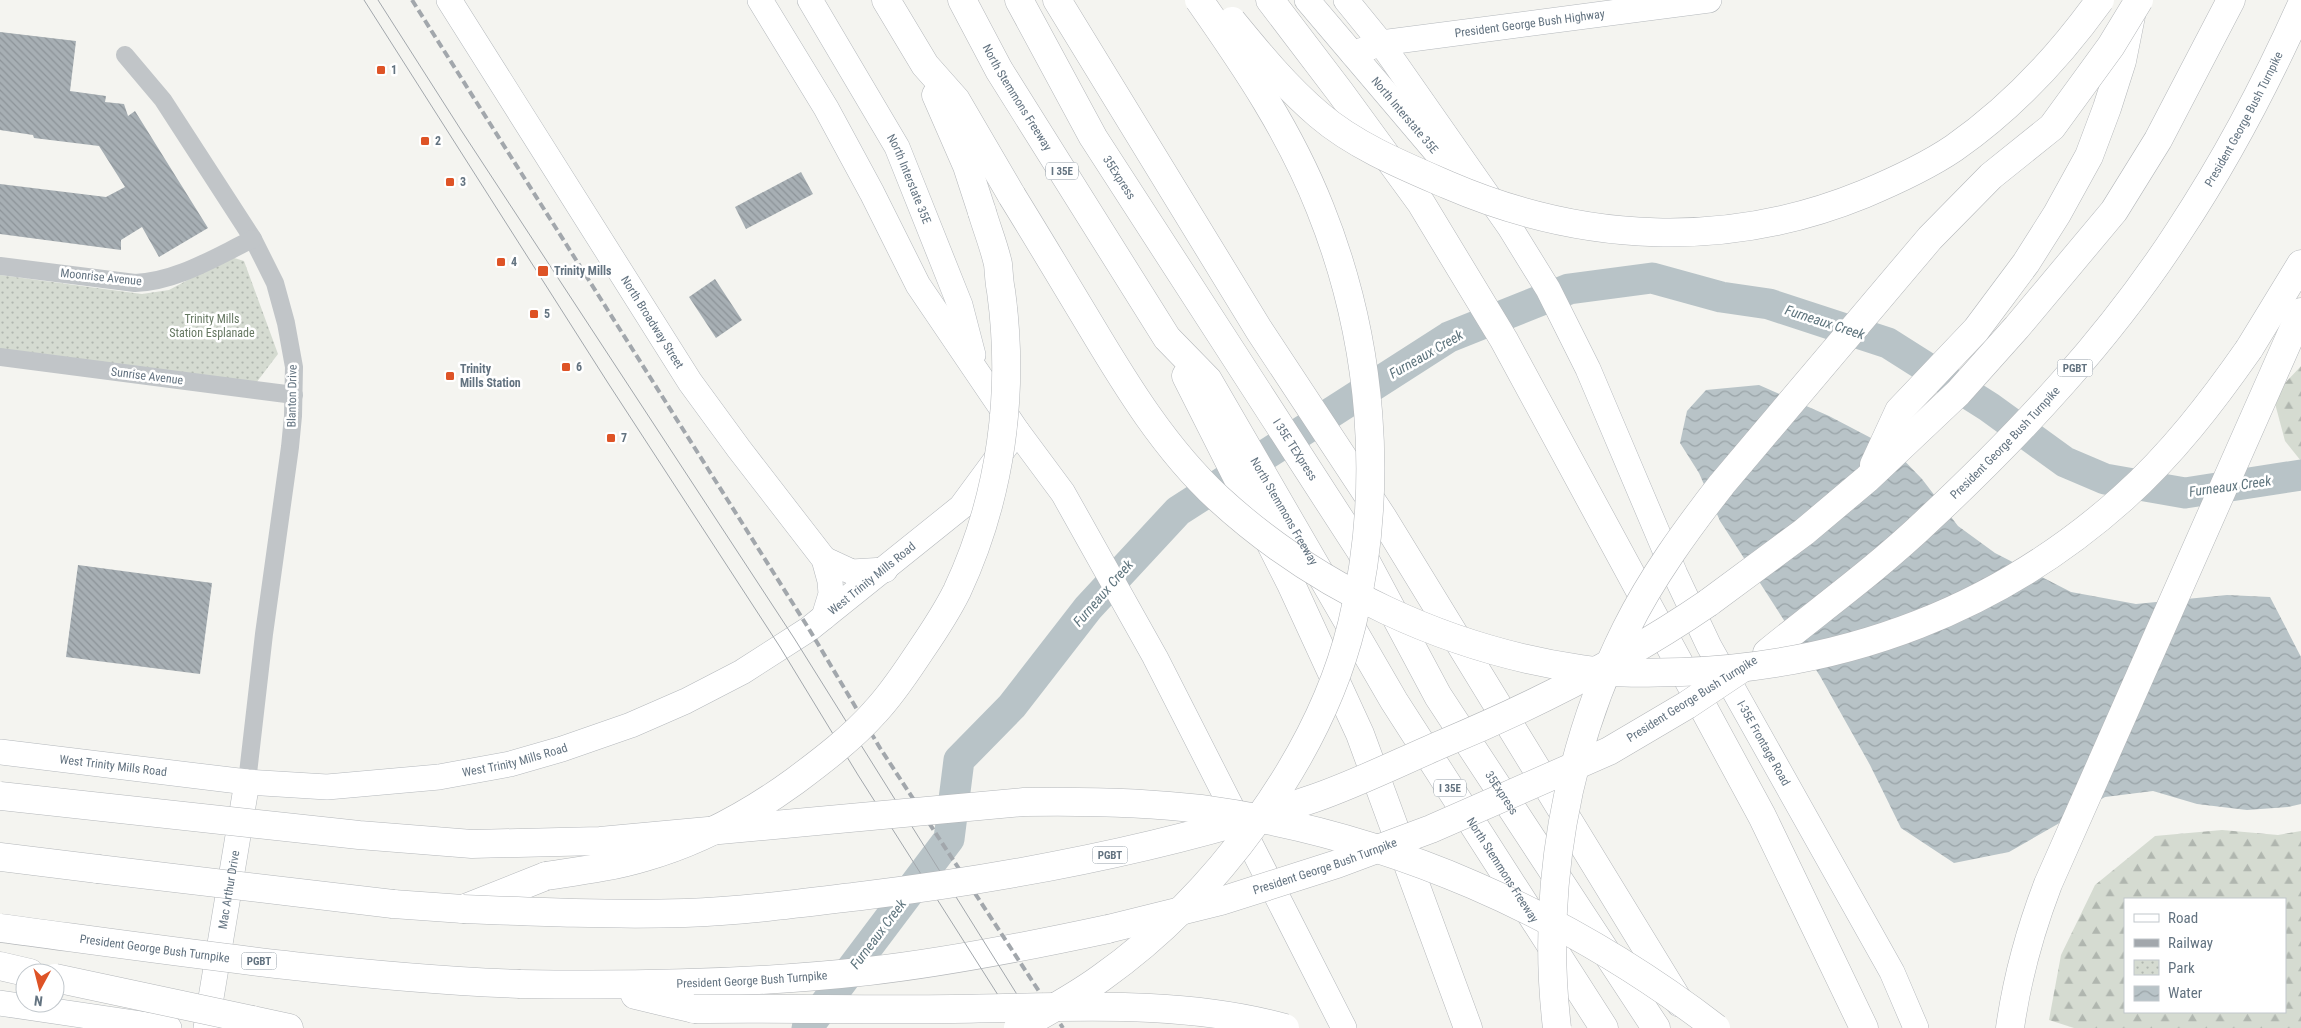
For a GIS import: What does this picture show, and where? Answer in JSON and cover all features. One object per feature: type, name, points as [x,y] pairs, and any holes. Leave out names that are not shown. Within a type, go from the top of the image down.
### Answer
[{"type":"highway","points":[[886,0],[925,65],[956,100],[1103,347],[1142,408],[1182,460],[1215,495],[1281,550],[1340,586],[1392,613],[1426,628],[1488,649],[1582,669],[1631,672],[1708,671],[1756,667],[1805,659],[1854,647],[1904,630],[1947,613],[1994,589],[2080,533],[2123,498],[2155,467],[2217,396],[2249,349],[2301,264]]},
{"type":"highway","name":"North Stemmons Freeway","points":[[962,0],[999,70],[1167,338],[1201,386],[1302,545],[1394,701],[1604,1028]]},
{"type":"highway","name":"35Express","points":[[1019,0],[1093,137],[1231,348]]},
{"type":"highway","points":[[1057,0],[1259,330],[1383,518],[1694,1028]]},
{"type":"highway","points":[[1018,1028],[1068,1000],[1133,954],[1170,922],[1207,883],[1271,802],[1319,715],[1349,634],[1362,573],[1370,512],[1370,460],[1366,397],[1353,311],[1340,264],[1321,209],[1272,107],[1199,0]]},
{"type":"highway","points":[[1215,0],[1266,62],[1320,116],[1346,135],[1380,154],[1457,189],[1533,215],[1582,226],[1663,233],[1709,232],[1758,225],[1800,216],[1842,203],[1921,168],[1954,148],[2009,105],[2056,59],[2100,0]]},
{"type":"highway","points":[[1270,0],[1421,203],[1504,340],[1762,816],[1864,1028]]},
{"type":"highway","name":"PGBT","points":[[0,857],[393,904],[462,909],[578,913],[686,913],[781,906],[904,891],[1091,860],[1199,833],[1317,797],[1479,728],[1631,654],[1685,619],[1760,565],[1804,532],[1867,479],[1958,393],[2017,327],[2114,211],[2158,140],[2231,0]]},
{"type":"highway","points":[[1867,479],[1900,411],[1976,330],[2026,263],[2057,214],[2089,156],[2107,108],[2122,61],[2134,5]]},
{"type":"highway","points":[[1557,1028],[1554,982],[1554,889],[1570,787],[1579,746],[1625,630],[1647,591],[1689,527],[1722,484],[1930,238],[1990,176],[2052,127],[2111,46],[2134,5]]},
{"type":"highway","name":"President George Bush Turnpike","points":[[0,928],[372,975],[452,981],[592,985],[744,981],[870,971],[1006,950],[1108,929],[1221,901],[1337,864],[1431,830],[1608,751],[1687,705],[1767,652],[1927,521],[2068,377],[2132,298],[2179,232],[2223,160],[2262,88],[2300,10]]},
{"type":"highway","points":[[462,909],[546,876],[597,869],[646,857],[695,838],[776,795],[814,767],[875,713],[898,685],[956,592],[972,555],[989,502],[1000,453],[1006,379],[1004,317],[998,264],[982,212],[967,166],[940,106],[925,65]]},
{"type":"highway","points":[[2010,1028],[2015,997],[2032,926],[2048,884],[2301,312]]},
{"type":"highway","name":"I 35E TEXpress","points":[[1231,348],[1360,550]]},
{"type":"highway","points":[[1201,386],[1360,734],[1468,1028]]},
{"type":"highway","name":"35Express","points":[[1360,550],[1438,696],[1656,1028]]},
{"type":"highway","points":[[0,796],[359,835],[472,844],[600,841],[1024,802],[1101,802],[1201,809],[1263,819],[1325,835],[1390,854],[1493,893],[1592,943],[1646,977],[1716,1028]]},
{"type":"highway","points":[[0,966],[15,970]]},
{"type":"highway","points":[[65,980],[289,1028]]},
{"type":"highway","points":[[592,985],[694,1009],[951,1009],[1114,1006],[1208,1014],[1285,1028]]},
{"type":"main road","name":"North Broadway Street","points":[[449,0],[690,382],[824,559],[830,581],[831,594],[824,617]]},
{"type":"main road","points":[[760,0],[831,117],[918,285],[1017,431],[1063,493],[1155,657],[1344,1028]]},
{"type":"main road","name":"North Interstate 35E","points":[[810,0],[897,147],[960,305],[977,372]]},
{"type":"main road","name":"North Interstate 35E","points":[[1307,0],[1436,152],[1509,226]]},
{"type":"main road","name":"North Interstate 35E","points":[[1346,0],[1381,43],[1509,226],[1548,289],[1588,369]]},
{"type":"main road","name":"President George Bush Highway","points":[[1353,54],[1381,43],[1709,0]]},
{"type":"main road","name":"I-35E Frontage Road","points":[[1588,369],[1675,574],[1709,646],[1892,972],[1916,1028]]},
{"type":"main road","name":"West Trinity Mills Road","points":[[0,752],[247,782],[327,787],[439,777],[510,764],[562,749],[631,725],[686,701],[742,672],[824,617],[885,570],[961,507],[1017,431]]},
{"type":"main road","name":"North Broadway Street","points":[[824,559],[852,572],[885,570]]},
{"type":"main road","name":"Mac Arthur Drive","points":[[206,1028],[247,782]]},
{"type":"main road","points":[[0,1003],[128,1025],[169,1028]]},
{"type":"street","name":"Blanton Drive","points":[[125,55],[163,100],[253,238],[275,283],[286,323],[294,367],[290,447],[264,634],[247,782]]},
{"type":"street","name":"Moonrise Avenue","points":[[0,266],[135,282],[155,282],[176,276],[253,238]]},
{"type":"street","name":"Sunrise Avenue","points":[[0,357],[294,395]]},
{"type":"green space","name":"Trinity Mills Station Esplanade","points":[[231,257],[244,261],[278,354],[256,383],[0,351],[0,275],[142,294],[169,290]]},
{"type":"green space","points":[[2301,366],[2301,461],[2285,441],[2273,396]]},
{"type":"green space","points":[[2222,830],[2278,835],[2301,831],[2301,1028],[2074,1028],[2049,1020],[2061,955],[2095,885],[2155,836]]},
{"type":"water","points":[[1759,385],[1829,416],[1894,450],[1922,479],[1958,526],[1995,553],[2071,592],[2136,604],[2227,595],[2270,597],[2301,657],[2301,804],[2288,807],[2247,810],[2197,804],[2153,791],[2105,797],[2009,852],[1954,863],[1901,828],[1870,765],[1820,676],[1720,521],[1699,473],[1680,443],[1687,411],[1706,390]]},
{"type":"building","points":[[0,32],[76,41],[70,91],[106,96],[105,102],[124,104],[128,116],[135,111],[208,228],[159,257],[142,227],[121,240],[121,250],[0,234],[0,184],[106,197],[125,187],[99,146],[34,138],[33,135],[0,130]]},
{"type":"building","points":[[801,172],[813,194],[746,229],[735,207]]},
{"type":"building","points":[[715,279],[742,320],[716,338],[689,297]]},
{"type":"building","points":[[78,565],[212,583],[200,674],[66,657]]},
{"type":"waterway","name":"Furneaux Creek","points":[[807,1028],[949,839],[959,760],[1012,706],[1088,608],[1178,511],[1449,337],[1569,289],[1652,278],[1721,297],[1769,304],[1888,343],[1989,407],[2065,462],[2105,479],[2185,493],[2301,475]]},
{"type":"tram line","points":[[364,0],[608,383],[780,647],[858,775],[1019,1028]]},
{"type":"tram line","points":[[378,0],[794,638],[1038,1028]]},
{"type":"railway","points":[[412,0],[809,629],[880,748],[1063,1028]]},
{"type":"place","name":"1","points":[[381,70]]},
{"type":"place","name":"2","points":[[425,141]]},
{"type":"place","name":"3","points":[[450,182]]},
{"type":"place","name":"4","points":[[501,262]]},
{"type":"place","name":"Trinity Mills","points":[[543,271]]},
{"type":"place","name":"5","points":[[534,314]]},
{"type":"place","name":"6","points":[[566,367]]},
{"type":"place","name":"Trinity Mills Station","points":[[450,376]]},
{"type":"place","name":"7","points":[[611,438]]}]
